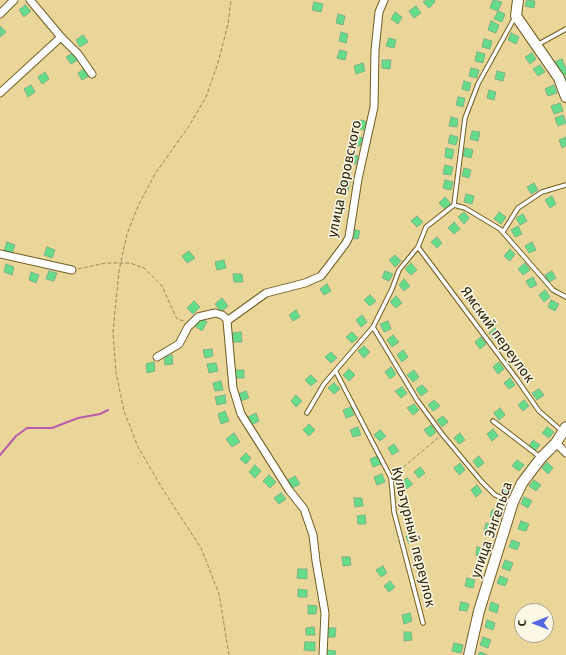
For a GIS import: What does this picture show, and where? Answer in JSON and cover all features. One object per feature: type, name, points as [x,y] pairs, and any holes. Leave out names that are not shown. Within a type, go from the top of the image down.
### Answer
[{"type":"street","points":[[0,14],[14,0]]},
{"type":"street","points":[[30,0],[61,37],[78,54],[92,74]]},
{"type":"street","name":"улица Воровского","points":[[228,320],[266,293],[305,283],[321,276],[349,238],[358,179],[374,107],[375,50],[379,12],[384,0]]},
{"type":"street","points":[[518,0],[516,16],[559,78],[566,97]]},
{"type":"street","points":[[0,93],[61,37]]},
{"type":"street","points":[[0,254],[72,270]]},
{"type":"street","points":[[157,357],[179,344],[190,324],[198,317],[215,313],[228,320],[233,388],[241,414],[289,490],[304,509],[313,535],[325,613],[323,655]]},
{"type":"street","name":"улица Энгельса","points":[[469,655],[479,611],[513,502],[522,483],[541,458],[556,443],[564,429]]},
{"type":"street","points":[[556,443],[566,453]]},
{"type":"lane","points":[[307,413],[324,384],[336,372],[373,327],[392,289],[399,270],[418,247],[426,227],[454,206],[466,118],[478,84],[516,16]]},
{"type":"lane","points":[[536,45],[566,29]]},
{"type":"lane","points":[[503,232],[518,208],[542,192],[566,185]]},
{"type":"lane","points":[[454,206],[466,208],[503,232],[553,290],[566,296]]},
{"type":"lane","name":"Ямский переулок","points":[[418,247],[512,372],[539,411],[564,429]]},
{"type":"lane","points":[[373,327],[417,400],[442,434],[482,482],[495,495],[513,502]]},
{"type":"lane","name":"Культурный переулок","points":[[336,372],[391,478],[394,512],[423,623]]},
{"type":"lane","points":[[493,421],[516,441],[541,458]]},
{"type":"path","points":[[229,655],[219,594],[201,548],[166,495],[138,446],[124,411],[116,372],[113,340],[114,313],[120,263],[127,234],[139,204],[155,174],[189,126],[206,97],[218,63],[228,24],[230,0]]},
{"type":"path","points":[[72,270],[85,268],[100,263],[130,263],[144,268],[162,286],[172,310],[178,319],[190,324]]},
{"type":"path","points":[[391,478],[442,434]]},
{"type":"building","points":[[426,0],[434,0],[435,2],[429,8],[423,2]]},
{"type":"building","points":[[493,0],[502,2],[498,11],[490,8]]},
{"type":"building","points":[[527,0],[535,1],[534,8],[525,6]]},
{"type":"building","points":[[314,2],[323,4],[321,12],[312,10]]},
{"type":"building","points":[[25,5],[31,11],[24,17],[19,10]]},
{"type":"building","points":[[416,6],[421,13],[414,18],[409,11]]},
{"type":"building","points":[[498,11],[505,14],[502,22],[494,19]]},
{"type":"building","points":[[395,12],[402,17],[398,24],[391,19]]},
{"type":"building","points":[[338,14],[345,16],[343,25],[336,23]]},
{"type":"building","points":[[491,21],[499,25],[496,33],[488,30]]},
{"type":"building","points":[[0,26],[6,32],[0,37]]},
{"type":"building","points":[[341,32],[348,34],[346,43],[339,41]]},
{"type":"building","points":[[511,33],[519,37],[516,44],[508,40]]},
{"type":"building","points":[[83,35],[88,42],[80,47],[76,40]]},
{"type":"building","points":[[389,38],[396,40],[394,48],[386,46]]},
{"type":"building","points":[[484,39],[492,41],[490,49],[482,47]]},
{"type":"building","points":[[340,50],[347,52],[345,60],[337,58]]},
{"type":"building","points":[[477,52],[485,54],[483,63],[475,61]]},
{"type":"building","points":[[73,53],[78,60],[71,64],[66,57]]},
{"type":"building","points":[[532,53],[536,59],[530,64],[525,57]]},
{"type":"building","points":[[562,59],[566,69],[566,91],[555,62]]},
{"type":"building","points":[[382,60],[391,60],[390,69],[382,68]]},
{"type":"building","points":[[363,63],[365,71],[356,74],[354,66]]},
{"type":"building","points":[[540,65],[545,72],[538,76],[533,69]]},
{"type":"building","points":[[85,68],[89,76],[82,80],[78,73]]},
{"type":"building","points":[[471,68],[479,70],[477,78],[469,76]]},
{"type":"building","points":[[497,71],[505,73],[503,81],[495,79]]},
{"type":"building","points":[[45,72],[49,79],[42,84],[38,77]]},
{"type":"building","points":[[464,81],[471,83],[469,91],[462,89]]},
{"type":"building","points":[[31,85],[35,92],[28,97],[24,89]]},
{"type":"building","points":[[554,85],[557,93],[548,96],[545,89]]},
{"type":"building","points":[[489,90],[496,92],[494,100],[487,98]]},
{"type":"building","points":[[458,97],[465,98],[463,107],[456,105]]},
{"type":"building","points":[[560,103],[563,111],[554,114],[551,106]]},
{"type":"building","points":[[563,115],[566,123],[558,126],[555,118]]},
{"type":"building","points":[[451,117],[458,119],[457,127],[449,126]]},
{"type":"building","points":[[361,120],[368,122],[366,131],[358,128]]},
{"type":"building","points":[[472,131],[480,132],[478,141],[470,139]]},
{"type":"building","points":[[450,135],[458,137],[456,145],[448,143]]},
{"type":"building","points":[[355,136],[363,138],[360,146],[353,144]]},
{"type":"building","points":[[566,137],[566,146],[562,148],[559,140]]},
{"type":"building","points":[[446,148],[454,150],[452,159],[445,157]]},
{"type":"building","points":[[465,148],[473,150],[471,158],[463,156]]},
{"type":"building","points":[[351,154],[358,156],[356,164],[349,162]]},
{"type":"building","points":[[445,165],[453,167],[451,175],[443,174]]},
{"type":"building","points":[[464,168],[471,170],[469,178],[462,176]]},
{"type":"building","points":[[341,180],[350,182],[348,191],[339,190]]},
{"type":"building","points":[[445,180],[453,182],[451,190],[443,188]]},
{"type":"building","points":[[534,183],[538,190],[531,194],[527,187]]},
{"type":"building","points":[[466,194],[474,196],[472,204],[464,202]]},
{"type":"building","points":[[552,196],[556,204],[550,208],[545,200]]},
{"type":"building","points":[[445,197],[451,204],[445,209],[439,203]]},
{"type":"building","points":[[336,201],[344,203],[342,212],[334,210]]},
{"type":"building","points":[[464,212],[469,218],[464,224],[458,217]]},
{"type":"building","points":[[499,212],[506,217],[501,224],[494,219]]},
{"type":"building","points":[[523,214],[527,221],[520,225],[516,218]]},
{"type":"building","points":[[417,216],[423,222],[417,227],[411,221]]},
{"type":"building","points":[[454,222],[460,229],[454,234],[448,228]]},
{"type":"building","points":[[518,226],[522,234],[515,237],[511,230]]},
{"type":"building","points":[[352,229],[360,231],[358,239],[350,238]]},
{"type":"building","points":[[437,237],[442,243],[437,248],[431,242]]},
{"type":"building","points":[[7,242],[15,245],[12,253],[4,250]]},
{"type":"building","points":[[532,242],[536,250],[529,253],[525,246]]},
{"type":"building","points":[[47,247],[55,250],[52,258],[44,255]]},
{"type":"building","points":[[510,249],[515,254],[510,261],[504,256]]},
{"type":"building","points":[[189,251],[195,258],[187,263],[182,256]]},
{"type":"building","points":[[395,255],[401,261],[395,267],[389,260]]},
{"type":"building","points":[[224,260],[226,268],[217,270],[215,262]]},
{"type":"building","points":[[411,263],[417,270],[411,275],[405,269]]},
{"type":"building","points":[[525,263],[530,270],[523,275],[518,269]]},
{"type":"building","points":[[6,264],[14,267],[12,275],[4,272]]},
{"type":"building","points":[[49,271],[57,273],[54,281],[46,279]]},
{"type":"building","points":[[385,271],[393,274],[389,281],[382,278]]},
{"type":"building","points":[[552,271],[556,278],[549,282],[545,275]]},
{"type":"building","points":[[31,272],[39,275],[36,283],[29,280]]},
{"type":"building","points":[[233,274],[242,274],[243,282],[234,282]]},
{"type":"building","points":[[533,277],[537,285],[530,288],[526,281]]},
{"type":"building","points":[[404,279],[410,286],[404,291],[399,285]]},
{"type":"building","points":[[327,284],[331,291],[324,295],[320,289]]},
{"type":"building","points":[[545,290],[550,297],[544,302],[539,295]]},
{"type":"building","points":[[370,295],[376,301],[370,306],[364,300]]},
{"type":"building","points":[[396,296],[402,303],[396,308],[390,302]]},
{"type":"building","points":[[222,298],[228,306],[221,312],[215,304]]},
{"type":"building","points":[[551,300],[559,304],[555,311],[548,307]]},
{"type":"building","points":[[194,301],[200,307],[193,314],[187,308]]},
{"type":"building","points":[[296,310],[300,317],[293,321],[289,315]]},
{"type":"building","points":[[362,315],[367,322],[361,327],[356,320]]},
{"type":"building","points":[[200,318],[207,322],[202,331],[195,326]]},
{"type":"building","points":[[388,321],[391,329],[384,332],[380,324]]},
{"type":"building","points":[[495,328],[500,335],[494,340],[489,333]]},
{"type":"building","points":[[241,332],[242,342],[233,342],[232,333]]},
{"type":"building","points":[[352,332],[358,338],[352,343],[346,337]]},
{"type":"building","points":[[393,335],[399,342],[392,347],[387,340]]},
{"type":"building","points":[[481,337],[486,344],[480,349],[475,342]]},
{"type":"building","points":[[364,346],[370,352],[364,358],[358,351]]},
{"type":"building","points":[[212,349],[213,356],[205,358],[203,350]]},
{"type":"building","points":[[403,350],[408,357],[402,362],[397,355]]},
{"type":"building","points":[[331,352],[337,358],[331,363],[325,357]]},
{"type":"building","points":[[172,355],[173,364],[165,365],[164,357]]},
{"type":"building","points":[[154,362],[155,371],[147,373],[146,364]]},
{"type":"building","points":[[499,362],[504,369],[498,374],[493,367]]},
{"type":"building","points":[[216,363],[218,371],[209,373],[207,364]]},
{"type":"building","points":[[523,364],[528,371],[522,376],[517,369]]},
{"type":"building","points":[[391,367],[396,374],[390,379],[385,372]]},
{"type":"building","points":[[349,369],[355,375],[349,381],[343,375]]},
{"type":"building","points":[[235,370],[244,370],[244,378],[235,378]]},
{"type":"building","points":[[414,370],[419,377],[413,382],[407,375]]},
{"type":"building","points":[[311,375],[317,381],[311,386],[305,380]]},
{"type":"building","points":[[510,378],[515,385],[509,389],[504,383]]},
{"type":"building","points":[[221,381],[223,390],[215,391],[213,383]]},
{"type":"building","points":[[334,383],[340,389],[334,394],[328,388]]},
{"type":"building","points":[[422,385],[428,391],[421,396],[416,389]]},
{"type":"building","points":[[402,387],[407,393],[401,398],[395,391]]},
{"type":"building","points":[[539,389],[544,395],[537,400],[532,393]]},
{"type":"building","points":[[246,391],[249,398],[241,401],[238,394]]},
{"type":"building","points":[[225,395],[226,403],[217,405],[215,397]]},
{"type":"building","points":[[296,395],[302,401],[296,407],[291,401]]},
{"type":"building","points":[[434,400],[440,406],[433,411],[428,405]]},
{"type":"building","points":[[524,400],[529,406],[523,411],[518,405]]},
{"type":"building","points":[[414,404],[419,410],[413,415],[407,408]]},
{"type":"building","points":[[351,407],[354,415],[346,418],[343,410]]},
{"type":"building","points":[[500,408],[505,415],[499,420],[494,413]]},
{"type":"building","points":[[225,411],[229,421],[221,424],[218,414]]},
{"type":"building","points":[[256,413],[259,421],[251,425],[248,417]]},
{"type":"building","points":[[443,416],[448,422],[442,427],[437,420]]},
{"type":"building","points":[[309,424],[315,430],[309,436],[303,430]]},
{"type":"building","points":[[431,425],[436,432],[430,437],[424,430]]},
{"type":"building","points":[[358,427],[361,435],[353,437],[350,430]]},
{"type":"building","points":[[547,427],[554,432],[549,438],[542,433]]},
{"type":"building","points":[[493,429],[498,436],[492,441],[487,434]]},
{"type":"building","points":[[380,430],[386,436],[380,441],[374,435]]},
{"type":"building","points":[[234,433],[240,442],[232,447],[226,439]]},
{"type":"building","points":[[460,433],[465,440],[459,444],[454,438]]},
{"type":"building","points":[[533,440],[540,445],[535,451],[529,446]]},
{"type":"building","points":[[394,444],[399,451],[392,455],[388,448]]},
{"type":"building","points":[[246,453],[251,458],[246,464],[240,459]]},
{"type":"building","points":[[378,456],[381,464],[373,467],[370,459]]},
{"type":"building","points":[[479,456],[484,463],[478,468],[473,461]]},
{"type":"building","points":[[517,460],[524,465],[519,471],[512,466]]},
{"type":"building","points":[[547,462],[553,468],[548,474],[542,468]]},
{"type":"building","points":[[460,463],[465,470],[459,475],[454,468]]},
{"type":"building","points":[[255,465],[261,471],[255,478],[249,472]]},
{"type":"building","points":[[420,467],[425,473],[419,478],[414,472]]},
{"type":"building","points":[[382,474],[385,482],[377,485],[374,477]]},
{"type":"building","points":[[269,475],[276,482],[270,488],[263,481]]},
{"type":"building","points":[[295,476],[300,484],[292,488],[288,480]]},
{"type":"building","points":[[407,478],[413,484],[406,489],[401,482]]},
{"type":"building","points":[[534,480],[541,485],[536,491],[529,486]]},
{"type":"building","points":[[505,484],[512,489],[507,495],[500,490]]},
{"type":"building","points":[[477,485],[482,492],[476,497],[471,490]]},
{"type":"building","points":[[281,493],[286,499],[279,504],[274,498]]},
{"type":"building","points":[[524,497],[532,501],[528,508],[521,504]]},
{"type":"building","points":[[354,498],[362,498],[363,506],[355,507]]},
{"type":"building","points":[[492,510],[500,511],[499,519],[490,517]]},
{"type":"building","points":[[365,515],[366,524],[358,524],[357,516]]},
{"type":"building","points":[[521,521],[529,524],[526,531],[518,529]]},
{"type":"building","points":[[486,523],[494,525],[492,533],[484,531]]},
{"type":"building","points":[[413,533],[416,541],[409,544],[406,536]]},
{"type":"building","points":[[512,540],[520,543],[517,550],[509,547]]},
{"type":"building","points":[[477,547],[486,549],[484,557],[476,555]]},
{"type":"building","points":[[342,557],[350,557],[351,565],[343,566]]},
{"type":"building","points":[[505,560],[513,563],[510,571],[502,568]]},
{"type":"building","points":[[383,566],[387,573],[381,577],[376,570]]},
{"type":"building","points":[[298,569],[307,569],[307,579],[297,578]]},
{"type":"building","points":[[500,576],[508,579],[505,586],[497,583]]},
{"type":"building","points":[[467,578],[475,580],[473,588],[465,586]]},
{"type":"building","points":[[390,581],[395,587],[389,592],[384,586]]},
{"type":"building","points":[[298,589],[307,590],[307,597],[298,597]]},
{"type":"building","points":[[461,602],[469,604],[467,611],[459,610]]},
{"type":"building","points":[[491,602],[499,605],[497,613],[489,610]]},
{"type":"building","points":[[308,605],[317,606],[316,614],[308,614]]},
{"type":"building","points":[[410,613],[412,621],[404,624],[402,615]]},
{"type":"building","points":[[487,620],[495,623],[493,630],[485,627]]},
{"type":"building","points":[[314,627],[315,635],[306,635],[306,628]]},
{"type":"building","points":[[327,628],[336,628],[335,637],[327,637]]},
{"type":"building","points":[[404,632],[411,632],[412,640],[404,641]]},
{"type":"building","points":[[483,637],[491,640],[488,648],[480,645]]},
{"type":"building","points":[[305,642],[315,642],[315,651],[304,650]]},
{"type":"building","points":[[454,643],[463,645],[461,653],[452,651]]},
{"type":"building","points":[[326,650],[336,651],[335,655],[326,655]]},
{"type":"building","points":[[480,652],[488,655],[478,655]]},
{"type":"waterway","points":[[0,455],[16,436],[27,428],[52,428],[78,418],[100,414],[108,410]]}]
